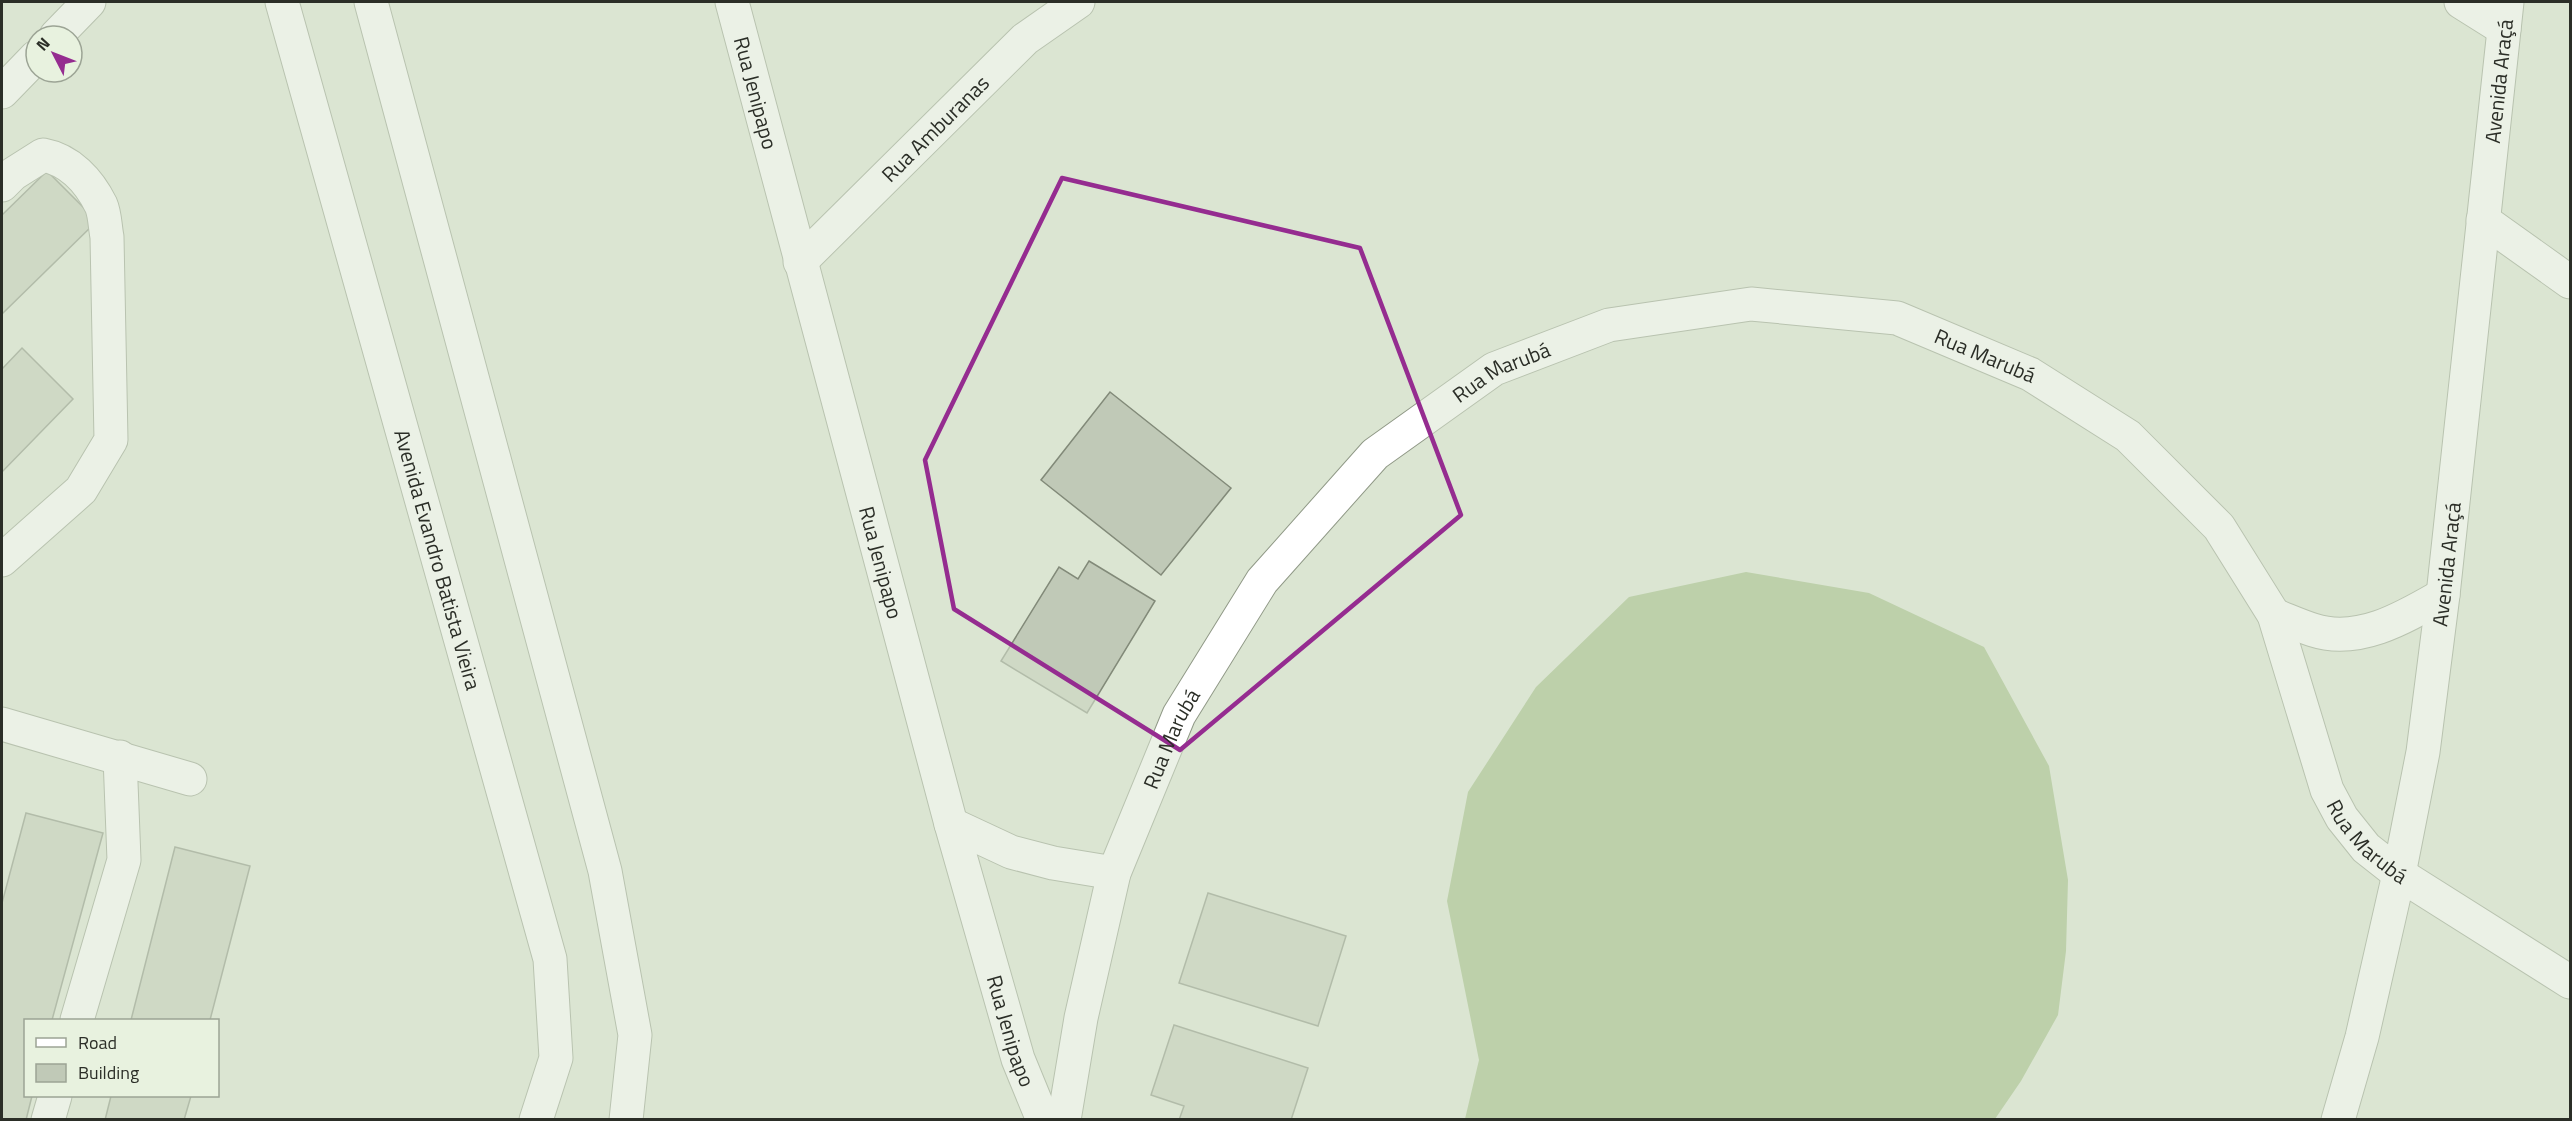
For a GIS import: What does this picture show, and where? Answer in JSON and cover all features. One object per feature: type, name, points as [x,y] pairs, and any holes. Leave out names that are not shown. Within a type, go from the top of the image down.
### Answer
[{"type":"street","points":[[68,24],[89,2]]},
{"type":"street","name":"Avenida Evandro Batista Vieira","points":[[282,2],[550,959],[556,1058],[537,1119]]},
{"type":"street","points":[[371,2],[605,871],[635,1035],[626,1119]]},
{"type":"street","name":"Rua Jenipapo","points":[[732,2],[951,824],[1018,1059],[1042,1119]]},
{"type":"street","name":"Rua Amburanas","points":[[800,262],[1025,39],[1078,2]]},
{"type":"street","points":[[2461,2],[2505,15]]},
{"type":"street","name":"Avenida Araçá","points":[[2338,1119],[2362,1037],[2399,874],[2423,752],[2443,596],[2505,15]]},
{"type":"street","points":[[2,92],[24,69]]},
{"type":"street","points":[[2,185],[13,174],[43,155],[60,158],[80,175],[102,206],[106,237],[111,440],[81,490],[2,560]]},
{"type":"street","points":[[2483,220],[2571,282]]},
{"type":"street","name":"Rua Marubá","points":[[1064,1119],[1081,1018],[1114,873],[1179,715],[1262,581],[1375,454],[1494,369],[1609,326],[1750,304],[1897,318],[2030,374],[2128,436],[2219,526],[2274,615],[2327,790],[2342,818],[2366,848],[2399,874],[2571,982]]},
{"type":"street","points":[[2274,615],[2315,631],[2358,634],[2404,617],[2443,596]]},
{"type":"street","points":[[2,724],[190,779]]},
{"type":"street","points":[[77,1019],[124,860],[120,757]]},
{"type":"street","points":[[951,824],[1011,852],[1053,863],[1114,873]]},
{"type":"street","points":[[48,1119],[54,1097]]},
{"type":"highlighted area","points":[[1062,178],[1360,248],[1461,515],[1180,750],[954,609],[925,460]]},
{"type":"green space","points":[[1746,572],[1869,593],[1984,647],[2049,766],[2068,880],[2066,951],[2058,1015],[2021,1081],[1995,1119],[1465,1119],[1479,1060],[1447,901],[1468,792],[1536,687],[1629,597]]},
{"type":"building","points":[[47,171],[97,221],[2,314],[2,215]]},
{"type":"building","points":[[22,348],[73,399],[2,472],[2,369]]},
{"type":"building","points":[[1110,392],[1231,488],[1161,575],[1041,480]]},
{"type":"building","points":[[1089,561],[1155,601],[1087,713],[1001,661],[1059,567],[1078,579]]},
{"type":"building","points":[[26,813],[103,833],[52,1019],[24,1019],[24,1097],[32,1097],[26,1120],[2,1120],[2,903]]},
{"type":"building","points":[[175,847],[250,866],[210,1019],[131,1019]]},
{"type":"building","points":[[1208,893],[1346,936],[1318,1026],[1179,983]]},
{"type":"building","points":[[1174,1025],[1308,1068],[1291,1120],[1179,1120],[1184,1106],[1151,1095]]},
{"type":"building","points":[[111,1097],[191,1097],[184,1120],[105,1120]]}]
